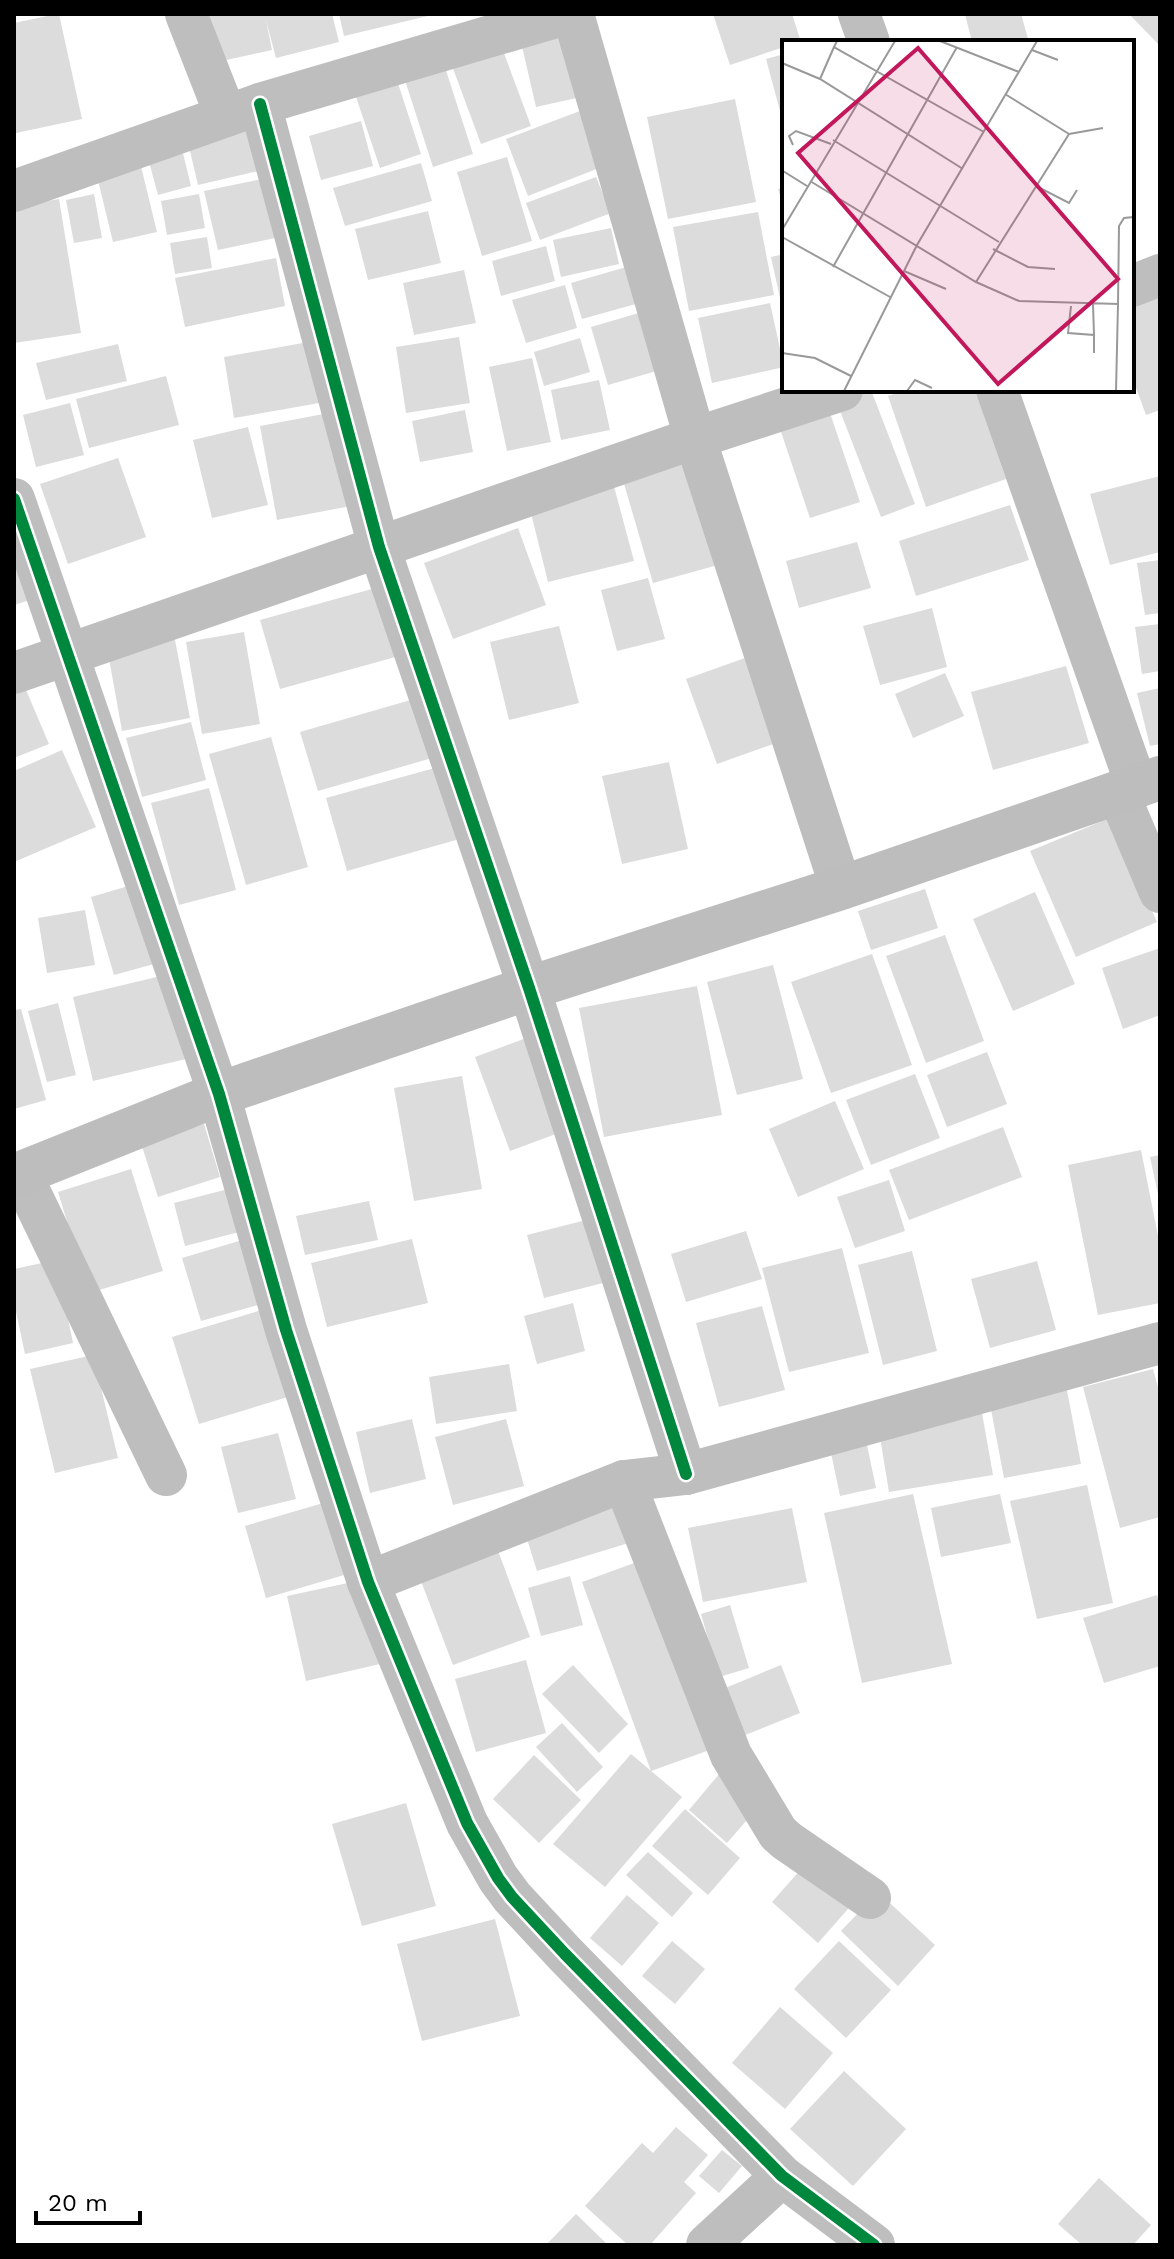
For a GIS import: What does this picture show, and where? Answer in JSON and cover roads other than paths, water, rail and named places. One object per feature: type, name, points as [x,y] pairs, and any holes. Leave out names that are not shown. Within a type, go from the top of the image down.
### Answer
[{"type":"highway","points":[[18,1175],[219,1094],[1139,786]]},
{"type":"street","points":[[186,14],[243,110],[379,547],[529,988],[686,1474]]},
{"type":"street","points":[[14,191],[243,110],[566,14]]},
{"type":"street","points":[[573,14],[695,438],[841,888]]},
{"type":"street","points":[[859,14],[868,40]]},
{"type":"street","points":[[1134,285],[1160,275]]},
{"type":"street","points":[[14,673],[836,392]]},
{"type":"street","points":[[998,392],[1139,786],[1160,892]]},
{"type":"street","points":[[14,499],[219,1094],[286,1330],[368,1582],[467,1823],[512,1897],[565,1954],[782,2176],[874,2245]]},
{"type":"street","points":[[18,1175],[166,1475]]},
{"type":"street","points":[[368,1582],[624,1481],[686,1474],[1160,1343]]},
{"type":"street","points":[[624,1481],[731,1755],[778,1833],[870,1898]]},
{"type":"street","points":[[707,2245],[782,2176]]}]
